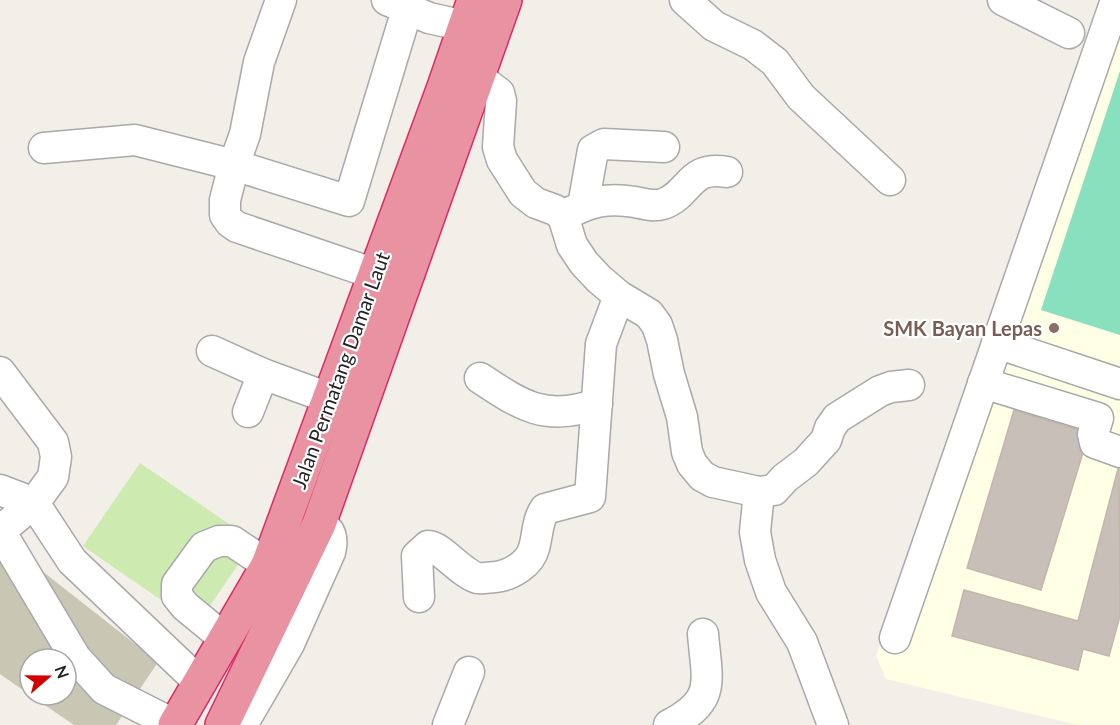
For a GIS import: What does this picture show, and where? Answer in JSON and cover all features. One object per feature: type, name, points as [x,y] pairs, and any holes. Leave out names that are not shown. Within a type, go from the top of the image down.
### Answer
[{"type":"highway","name":"Jalan Permatang Damar Laut","points":[[222,725],[319,524],[505,0]]},
{"type":"highway","name":"Jalan Permatang Damar Laut","points":[[175,725],[268,565],[444,87],[469,13]]},
{"type":"street","points":[[281,0],[259,62],[245,134],[234,165],[224,209],[230,222],[237,227],[375,274]]},
{"type":"street","points":[[685,0],[714,26],[753,45],[775,62],[801,97],[890,180]]},
{"type":"street","points":[[1003,0],[1069,33]]},
{"type":"street","points":[[895,638],[1116,0]]},
{"type":"street","points":[[44,148],[135,140],[234,165],[349,201],[414,5],[469,13]]},
{"type":"street","points":[[478,77],[499,93],[501,101],[498,147],[502,160],[523,193],[536,203],[555,210],[573,211],[598,201],[613,200],[651,206],[670,200],[704,172],[716,170],[727,172]]},
{"type":"street","points":[[664,147],[604,144],[593,150],[573,211],[572,245],[598,279],[619,296],[649,314],[657,325],[682,417],[687,452],[692,464],[702,476],[712,482],[759,492],[774,490],[785,478],[807,462],[826,440],[837,418],[880,391],[909,385]]},
{"type":"street","points":[[419,597],[417,556],[428,546],[438,548],[449,561],[478,578],[503,576],[514,572],[534,552],[540,517],[545,509],[590,497],[601,344],[619,296]]},
{"type":"street","points":[[997,343],[1115,382],[1093,434],[1095,443],[1120,452]]},
{"type":"street","points":[[212,351],[263,374],[329,398]]},
{"type":"street","points":[[0,372],[53,442],[56,457],[53,477],[34,503],[0,531],[75,657],[104,689],[175,725]]},
{"type":"street","points":[[248,412],[263,374]]},
{"type":"street","points":[[480,378],[520,404],[538,410],[564,412],[597,404]]},
{"type":"street","points":[[983,383],[1098,418]]},
{"type":"street","points":[[0,490],[34,503],[72,561],[199,682]]},
{"type":"street","points":[[759,492],[755,532],[760,560],[771,592],[802,642],[832,721]]},
{"type":"street","points":[[242,725],[289,644],[330,552],[333,543],[330,533],[319,524]]},
{"type":"street","points":[[225,639],[185,606],[177,596],[177,584],[204,547],[219,541],[232,541],[268,565]]},
{"type":"street","points":[[166,651],[200,618]]},
{"type":"street","points":[[669,725],[685,716],[703,698],[708,685],[703,634]]},
{"type":"street","points":[[448,725],[469,672]]},
{"type":"shaded area","name":"SMK Bayan Lepas","points":[[1098,0],[1120,0],[1120,725],[1078,725],[886,679],[876,656]]},
{"type":"shaded area","points":[[0,538],[158,662],[116,725],[74,725],[48,707],[78,707],[78,647],[18,647],[18,687],[0,674]]},
{"type":"green space","points":[[1120,71],[1120,335],[1041,310]]},
{"type":"green space","points":[[140,463],[254,541],[197,625],[83,546]]},
{"type":"building","points":[[1014,410],[1089,433],[1041,590],[967,568]]},
{"type":"building","points":[[1119,465],[1120,616],[1109,656],[1083,649],[1078,670],[952,636],[964,590],[1078,621]]},
{"type":"place","name":"SMK Bayan Lepas","points":[[1054,328]]}]
